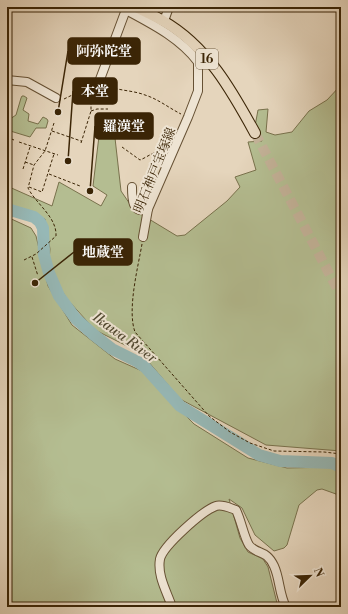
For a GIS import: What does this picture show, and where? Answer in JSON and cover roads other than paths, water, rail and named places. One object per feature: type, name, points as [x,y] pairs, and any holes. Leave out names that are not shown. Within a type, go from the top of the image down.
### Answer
[{"type":"main road","name":"16","points":[[136,7],[164,21],[184,36],[200,58],[214,65],[234,94],[256,133]]},
{"type":"street","points":[[164,21],[169,7]]},
{"type":"street","points":[[99,82],[126,9],[155,25],[176,40],[193,55],[200,58]]},
{"type":"street","name":"明石神戸宝塚線","points":[[144,237],[148,209],[198,92],[200,58]]},
{"type":"street","points":[[7,80],[27,82],[56,98]]},
{"type":"street","points":[[132,187],[132,200],[135,206],[139,210],[143,211],[148,209]]},
{"type":"street","points":[[172,607],[161,580],[160,558],[171,541],[200,516],[216,506],[228,506],[236,510],[248,544],[254,550],[263,552],[270,558],[275,567],[286,607]]},
{"type":"waterway","name":"Ikawa River","points":[[7,209],[34,217],[40,222],[43,228],[44,255],[49,273],[59,296],[76,319],[112,349],[145,367],[180,406],[259,455],[280,461],[332,463],[341,467]]},
{"type":"tunnel","points":[[255,133],[341,296]]},
{"type":"place","name":"阿弥陀堂","points":[[58,112]]},
{"type":"place","name":"本堂","points":[[68,161]]},
{"type":"place","name":"羅漢堂","points":[[90,191]]},
{"type":"place","name":"地蔵堂","points":[[35,283]]}]
